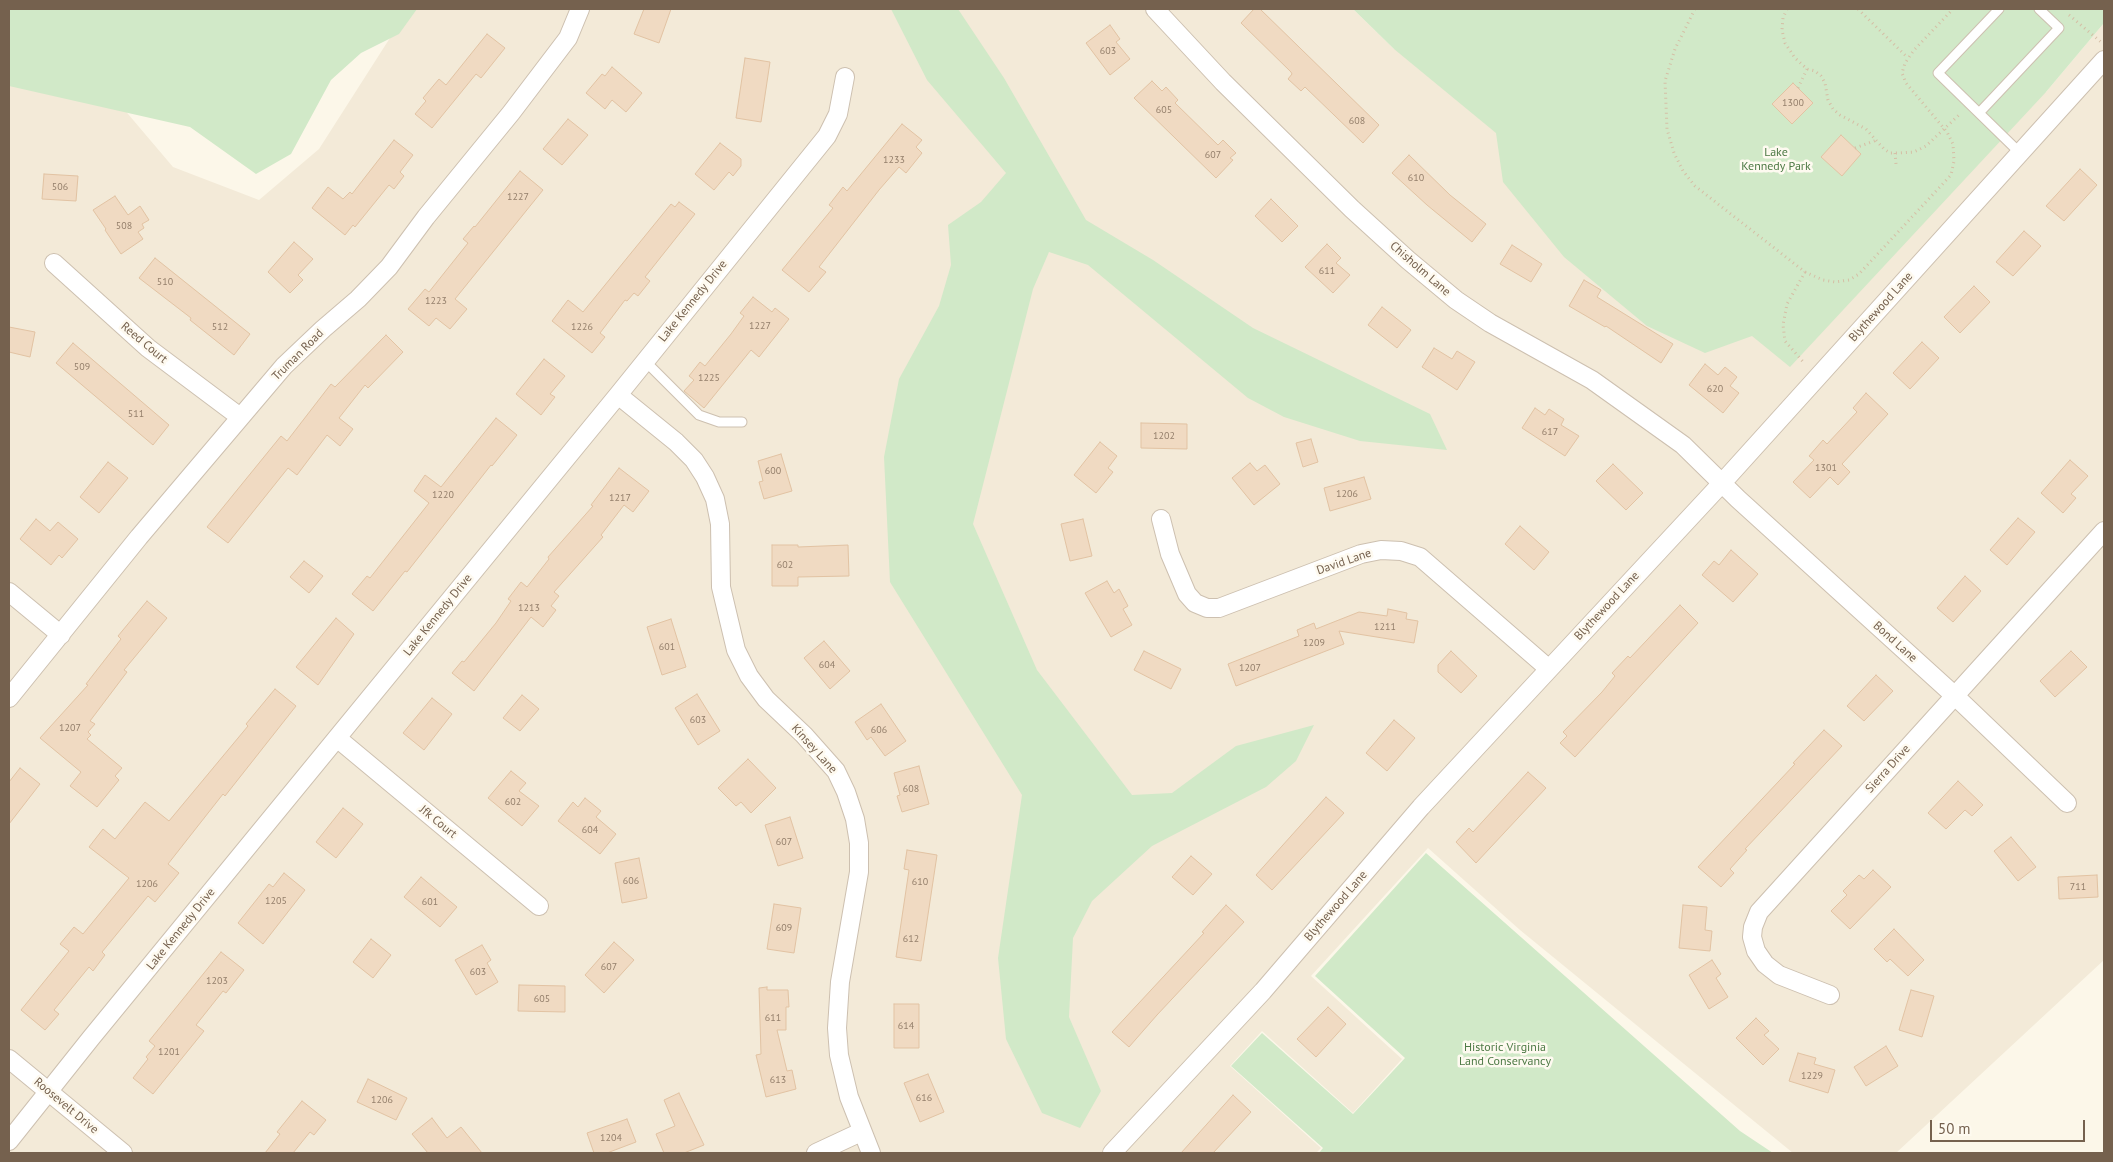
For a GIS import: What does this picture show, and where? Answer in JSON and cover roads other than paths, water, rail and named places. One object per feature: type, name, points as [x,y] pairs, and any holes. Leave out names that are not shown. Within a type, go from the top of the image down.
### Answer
[{"type":"street","name":"Truman Road","points":[[9,698],[139,537],[284,366],[358,299],[389,267],[426,217],[511,113],[568,38],[580,9]]},
{"type":"street","name":"Chisholm Lane","points":[[1155,9],[1223,82],[1352,209],[1408,260],[1456,300],[1490,323],[1592,380],[1683,444],[1722,483]]},
{"type":"street","name":"Blythewood Lane","points":[[1112,1153],[1262,991],[1421,807],[1722,483],[2104,60]]},
{"type":"street","name":"Lake Kennedy Drive","points":[[9,1141],[827,136],[838,114],[845,78]]},
{"type":"street","name":"Reed Court","points":[[54,263],[148,348],[240,417]]},
{"type":"street","name":"Kinsey Lane","points":[[618,395],[676,442],[694,460],[705,476],[715,499],[720,524],[721,587],[736,650],[749,676],[766,699],[836,771],[846,792],[855,820],[859,842],[859,872],[842,964],[837,1028],[839,1055],[845,1080],[871,1153]]},
{"type":"street","name":"Bond Lane","points":[[1722,483],[1955,696],[2067,803]]},
{"type":"street","name":"David Lane","points":[[1161,519],[1170,554],[1187,594],[1195,603],[1206,608],[1219,608],[1362,554],[1381,550],[1401,551],[1420,557],[1548,669]]},
{"type":"street","name":"Sierra Drive","points":[[1830,995],[1779,975],[1765,964],[1756,951],[1752,937],[1753,927],[1759,912],[2104,531]]},
{"type":"street","points":[[9,592],[61,635]]},
{"type":"street","name":"Jfk Court","points":[[336,738],[539,906]]},
{"type":"street","name":"Roosevelt Drive","points":[[9,1059],[123,1153]]},
{"type":"street","points":[[816,1153],[862,1132]]},
{"type":"lane","points":[[1999,9],[1938,73],[2020,153]]},
{"type":"lane","points":[[1979,113],[2059,28],[2039,9]]},
{"type":"lane","points":[[645,361],[699,415],[719,422],[742,422]]},
{"type":"park label","name":"Lake Kennedy Park","points":[[1776,160]]},
{"type":"park label","name":"Historic Virginia Land Conservancy","points":[[1505,1055]]}]
